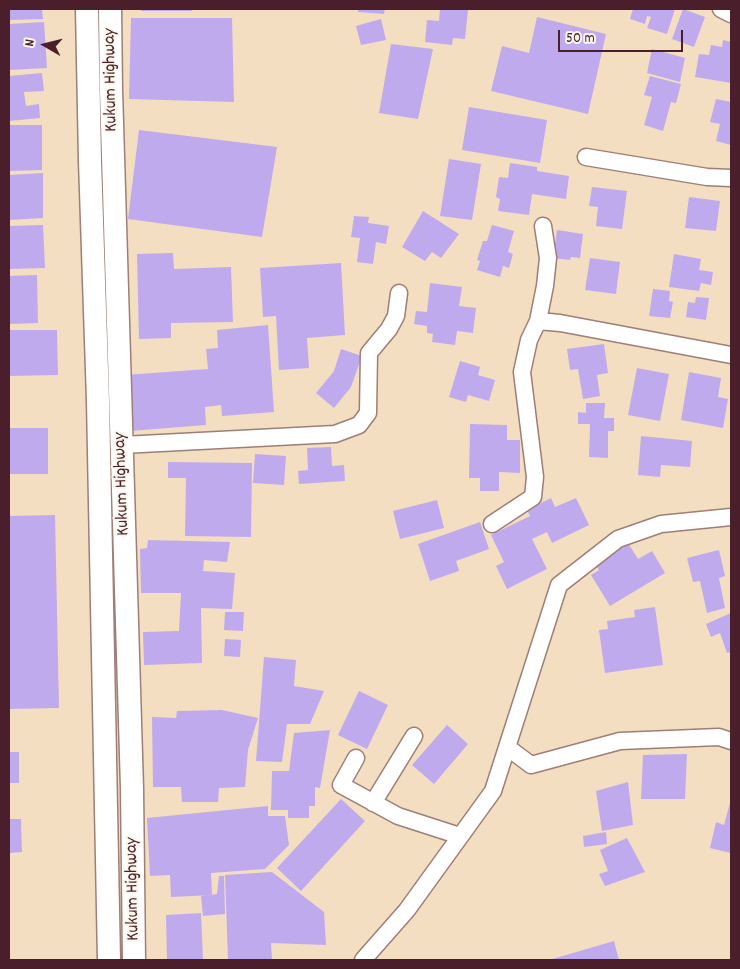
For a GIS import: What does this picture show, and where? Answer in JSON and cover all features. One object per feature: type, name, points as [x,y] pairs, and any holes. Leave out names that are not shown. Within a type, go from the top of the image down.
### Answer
[{"type":"main road","name":"Kukum Highway","points":[[87,9],[98,401],[109,960]]},
{"type":"main road","name":"Kukum Highway","points":[[110,9],[111,100],[132,788],[134,960]]},
{"type":"street","points":[[721,9],[731,14]]},
{"type":"street","points":[[586,157],[707,177],[731,178]]},
{"type":"street","points":[[492,524],[533,497],[535,477],[522,372],[529,340],[538,321],[545,286],[548,258],[543,226]]},
{"type":"street","points":[[122,444],[335,434],[359,425],[368,414],[369,353],[389,329],[396,316],[399,293]]},
{"type":"street","points":[[538,321],[560,323],[731,355]]},
{"type":"street","points":[[363,960],[407,910],[493,791],[558,585],[618,539],[661,524],[731,518]]},
{"type":"street","points":[[373,803],[414,736]]},
{"type":"street","points":[[507,747],[531,765],[620,741],[719,737],[731,741]]},
{"type":"street","points":[[356,758],[341,786],[398,816],[460,836]]},
{"type":"building","points":[[9,9],[42,9],[43,19],[9,20]]},
{"type":"building","points":[[141,9],[192,9],[192,11],[141,11]]},
{"type":"building","points":[[358,9],[385,9],[384,14],[358,12]]},
{"type":"building","points":[[440,9],[468,10],[465,39],[453,38],[452,45],[425,42],[427,20],[439,21]]},
{"type":"building","points":[[633,9],[675,9],[667,34],[647,28],[651,17],[647,16],[645,24],[630,19]]},
{"type":"building","points":[[683,9],[705,17],[694,47],[672,39]]},
{"type":"building","points":[[537,17],[606,34],[588,114],[491,91],[502,46],[529,53]]},
{"type":"building","points":[[131,18],[232,18],[234,102],[129,99]]},
{"type":"building","points":[[381,19],[386,40],[361,45],[356,26]]},
{"type":"building","points":[[44,22],[47,68],[9,70],[9,24]]},
{"type":"building","points":[[723,40],[731,42],[731,83],[695,77],[699,54],[709,55],[711,45],[722,47]]},
{"type":"building","points":[[391,44],[433,49],[418,119],[379,113]]},
{"type":"building","points":[[652,49],[685,58],[680,82],[647,73]]},
{"type":"building","points":[[42,73],[44,91],[24,92],[26,106],[39,104],[40,118],[9,121],[9,76]]},
{"type":"building","points":[[650,76],[681,84],[676,103],[671,102],[663,131],[644,125],[652,97],[644,95]]},
{"type":"building","points":[[716,99],[731,102],[731,145],[716,141],[720,124],[710,122]]},
{"type":"building","points":[[469,107],[547,120],[540,163],[462,150]]},
{"type":"building","points":[[9,125],[42,125],[42,170],[9,171]]},
{"type":"building","points":[[139,130],[277,147],[262,237],[128,219]]},
{"type":"building","points":[[449,159],[481,164],[472,220],[440,216]]},
{"type":"building","points":[[510,163],[537,167],[537,171],[569,176],[566,199],[532,194],[529,215],[498,211],[500,199],[496,197],[499,177],[508,178]]},
{"type":"building","points":[[43,173],[43,218],[9,220],[9,175]]},
{"type":"building","points":[[592,187],[627,191],[622,229],[596,226],[598,207],[589,206]]},
{"type":"building","points":[[689,197],[720,201],[716,231],[685,228]]},
{"type":"building","points":[[423,211],[459,234],[441,258],[432,252],[425,261],[402,247]]},
{"type":"building","points":[[354,216],[369,217],[368,223],[389,226],[386,244],[376,242],[373,264],[357,262],[360,238],[351,237]]},
{"type":"building","points":[[43,225],[45,268],[9,269],[9,226]]},
{"type":"building","points":[[492,225],[514,231],[508,252],[513,254],[509,268],[503,266],[500,277],[477,270],[480,261],[477,260],[483,241],[487,241]]},
{"type":"building","points":[[557,230],[583,234],[580,258],[571,257],[570,260],[553,258]]},
{"type":"building","points":[[173,253],[174,269],[231,267],[233,322],[171,323],[171,338],[139,339],[137,254]]},
{"type":"building","points":[[674,254],[701,259],[699,270],[713,272],[711,285],[701,283],[699,291],[669,287]]},
{"type":"building","points":[[590,258],[620,262],[616,294],[585,290]]},
{"type":"building","points":[[341,263],[345,335],[307,338],[309,368],[279,370],[276,316],[263,317],[260,268]]},
{"type":"building","points":[[37,275],[38,323],[9,324],[9,276]]},
{"type":"building","points":[[430,283],[462,287],[459,306],[476,308],[473,333],[457,331],[455,345],[432,342],[433,334],[427,333],[427,326],[414,324],[416,311],[427,312]]},
{"type":"building","points":[[653,289],[670,291],[669,301],[673,302],[670,318],[649,316]]},
{"type":"building","points":[[696,297],[709,298],[706,320],[686,317],[688,302],[695,303]]},
{"type":"building","points":[[268,325],[274,412],[222,416],[221,405],[205,407],[206,425],[130,431],[125,375],[208,369],[206,349],[218,348],[217,330]]},
{"type":"building","points":[[9,330],[57,330],[58,375],[9,376]]},
{"type":"building","points":[[604,344],[608,373],[597,375],[600,396],[583,399],[578,369],[570,370],[567,349]]},
{"type":"building","points":[[341,349],[362,356],[351,387],[334,408],[316,393],[334,371]]},
{"type":"building","points":[[460,361],[480,367],[478,375],[495,380],[489,401],[468,395],[466,402],[449,397]]},
{"type":"building","points":[[637,368],[669,374],[660,421],[628,415]]},
{"type":"building","points":[[689,372],[721,378],[718,397],[728,399],[723,428],[681,420]]},
{"type":"building","points":[[586,403],[605,403],[604,418],[614,418],[614,431],[608,431],[608,458],[589,457],[590,424],[578,424],[578,412],[586,413]]},
{"type":"building","points":[[470,424],[507,425],[507,440],[520,440],[520,473],[499,472],[499,491],[480,491],[480,478],[469,478]]},
{"type":"building","points":[[9,428],[48,428],[48,474],[9,474]]},
{"type":"building","points":[[641,436],[692,441],[690,467],[661,465],[660,477],[638,475]]},
{"type":"building","points":[[331,447],[332,466],[344,465],[345,481],[299,484],[298,471],[308,470],[307,448]]},
{"type":"building","points":[[255,454],[286,456],[284,485],[253,483]]},
{"type":"building","points":[[168,462],[252,463],[251,537],[185,536],[186,478],[168,478]]},
{"type":"building","points":[[551,498],[555,507],[576,498],[589,525],[552,543],[547,532],[532,539],[547,569],[507,589],[496,566],[504,562],[491,535],[530,516],[527,510]]},
{"type":"building","points":[[437,500],[444,528],[400,539],[393,511]]},
{"type":"building","points":[[55,515],[59,708],[9,709],[9,516]]},
{"type":"building","points":[[480,522],[489,549],[456,561],[459,571],[430,581],[418,544]]},
{"type":"building","points":[[625,538],[638,559],[652,551],[665,573],[610,606],[591,575],[599,570],[594,562]]},
{"type":"building","points":[[148,540],[230,542],[227,562],[204,560],[203,571],[235,573],[232,609],[201,608],[202,663],[144,665],[143,632],[179,631],[181,593],[141,593],[140,549],[147,548]]},
{"type":"building","points":[[719,550],[725,576],[719,578],[725,608],[707,613],[700,581],[693,582],[687,558]]},
{"type":"building","points":[[655,607],[663,665],[605,673],[599,630],[608,629],[607,621],[635,617],[634,610]]},
{"type":"building","points":[[225,612],[244,612],[243,631],[224,630]]},
{"type":"building","points":[[731,613],[731,652],[727,653],[720,633],[711,637],[706,624]]},
{"type":"building","points":[[225,639],[241,640],[240,657],[224,656]]},
{"type":"building","points":[[264,657],[296,660],[294,686],[324,691],[310,724],[287,724],[282,762],[256,761]]},
{"type":"building","points":[[359,691],[388,705],[367,749],[338,735]]},
{"type":"building","points":[[222,710],[258,718],[248,750],[245,787],[219,788],[218,802],[182,802],[181,787],[153,787],[152,717],[176,718],[177,711]]},
{"type":"building","points":[[447,725],[468,744],[434,784],[412,765]]},
{"type":"building","points":[[330,730],[320,788],[315,787],[315,806],[309,806],[309,818],[288,818],[288,810],[271,810],[272,771],[289,771],[294,733]]},
{"type":"building","points":[[9,752],[19,752],[19,783],[9,783]]},
{"type":"building","points":[[687,754],[685,799],[641,799],[643,755]]},
{"type":"building","points":[[628,782],[633,825],[602,831],[596,791]]},
{"type":"building","points":[[341,799],[365,821],[301,891],[277,868]]},
{"type":"building","points":[[731,799],[731,853],[710,848],[716,822],[724,825]]},
{"type":"building","points":[[268,806],[268,816],[285,816],[289,845],[265,869],[211,873],[212,895],[171,897],[170,875],[150,876],[147,818]]},
{"type":"building","points":[[9,819],[21,819],[22,852],[9,853]]},
{"type":"building","points":[[606,832],[607,844],[584,847],[583,836]]},
{"type":"building","points":[[627,838],[645,872],[605,886],[599,874],[608,871],[600,850]]},
{"type":"building","points":[[272,872],[324,912],[326,945],[271,943],[272,960],[228,960],[225,875]]},
{"type":"building","points":[[219,876],[224,876],[225,914],[203,916],[201,896],[217,894]]},
{"type":"building","points":[[201,913],[203,960],[167,960],[166,915]]},
{"type":"building","points":[[614,941],[619,960],[549,960]]}]
